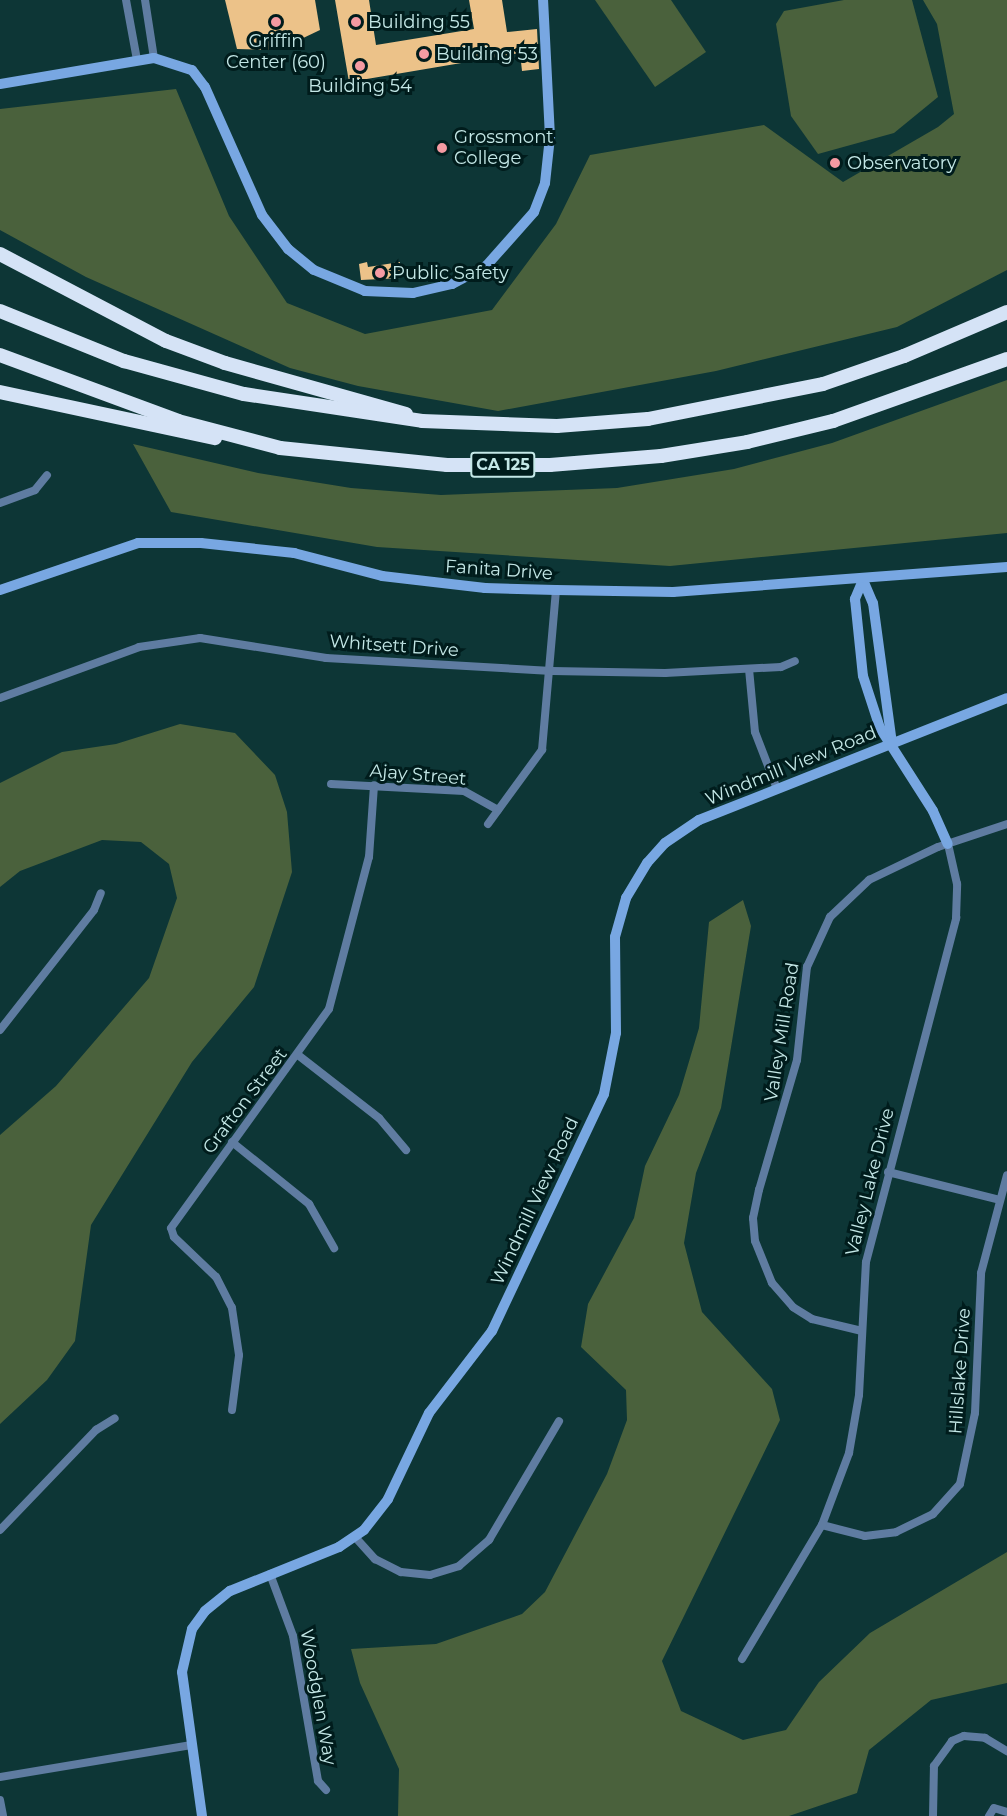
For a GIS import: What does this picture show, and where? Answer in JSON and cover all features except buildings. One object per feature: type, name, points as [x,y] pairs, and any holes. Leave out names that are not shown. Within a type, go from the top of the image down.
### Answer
[{"type":"highway","points":[[0,254],[166,341],[277,378],[385,405],[422,421]]},
{"type":"highway","name":"CA 125","points":[[0,311],[190,382],[329,410],[422,421],[557,426],[648,419],[742,403],[823,384],[904,356],[1007,312]]},
{"type":"highway","name":"CA 125","points":[[0,355],[178,421],[280,448],[447,465],[550,465],[661,456],[833,421],[1007,359]]},
{"type":"highway","points":[[0,392],[190,435],[280,448]]},
{"type":"street","points":[[126,0],[137,60]]},
{"type":"street","points":[[145,0],[154,58]]},
{"type":"street","points":[[0,84],[154,58],[192,70],[205,87],[262,215],[288,249],[314,270],[365,291],[413,293],[452,284],[487,265],[534,212],[549,160],[543,0]]},
{"type":"street","points":[[0,503],[35,489],[47,475]]},
{"type":"street","name":"Fanita Drive","points":[[0,590],[138,543],[180,543],[294,553],[382,576],[485,588],[556,590],[673,592],[863,580],[1007,567]]},
{"type":"street","name":"Valley Lake Drive","points":[[742,1659],[822,1525],[853,1435],[866,1262],[888,1172],[955,927],[957,884],[948,844],[892,744],[880,728],[863,676],[855,599],[863,580]]},
{"type":"street","name":"Valley Lake Drive","points":[[863,580],[873,603],[892,744]]},
{"type":"street","points":[[488,824],[542,750],[552,671],[556,590]]},
{"type":"street","name":"Whitsett Drive","points":[[0,698],[139,647],[200,638],[326,658],[552,671],[749,669],[781,667],[795,661]]},
{"type":"street","points":[[749,669],[755,732],[777,789]]},
{"type":"street","name":"Windmill View Road","points":[[202,1816],[182,1672],[192,1629],[221,1597],[355,1537],[388,1499],[429,1413],[492,1331],[604,1094],[616,1033],[615,937],[632,886],[655,853],[687,827],[1007,698]]},
{"type":"street","name":"Ajay Street","points":[[331,784],[464,791],[498,810]]},
{"type":"street","name":"Grafton Street","points":[[232,1410],[239,1349],[232,1308],[216,1277],[174,1237],[171,1228],[298,1055],[328,1009],[369,857],[374,785]]},
{"type":"street","name":"Valley Mill Road","points":[[862,1331],[812,1319],[785,1299],[762,1263],[753,1218],[785,1112],[797,1060],[804,981],[819,935],[839,906],[863,884],[948,844],[1007,824]]},
{"type":"street","points":[[0,1030],[94,910],[100,893]]},
{"type":"street","points":[[298,1055],[379,1118],[406,1150]]},
{"type":"street","points":[[232,1143],[309,1204],[334,1248]]},
{"type":"street","points":[[888,1172],[1000,1200]]},
{"type":"street","name":"Hillslake Drive","points":[[822,1525],[865,1536],[896,1532],[933,1514],[960,1484],[975,1413],[981,1273],[1007,1175]]},
{"type":"street","points":[[0,1530],[96,1430],[115,1418]]},
{"type":"street","points":[[355,1537],[375,1559],[401,1572],[430,1575],[459,1566],[489,1540],[559,1421]]},
{"type":"street","name":"Woodglen Way","points":[[270,1574],[293,1636],[318,1781],[326,1790]]},
{"type":"street","points":[[933,1816],[934,1766],[952,1741],[964,1736],[985,1738],[1007,1751]]},
{"type":"street","points":[[0,1777],[191,1745]]},
{"type":"street","points":[[0,1800],[3,1816]]},
{"type":"street","points":[[989,1816],[994,1808],[1007,1812]]},
{"type":"green space","points":[[595,0],[671,0],[706,52],[655,87]]},
{"type":"green space","points":[[844,0],[912,0],[938,97],[894,133],[818,154],[791,116],[776,24],[784,11]]},
{"type":"green space","points":[[923,0],[1007,0],[1007,270],[897,327],[716,371],[498,411],[358,386],[290,368],[86,277],[0,230],[0,109],[176,89],[229,216],[287,303],[365,334],[492,310],[556,224],[590,155],[764,125],[843,182],[938,127],[954,114],[937,24]]},
{"type":"green space","points":[[1007,380],[1007,533],[670,566],[377,547],[171,512],[133,444],[258,473],[351,488],[441,495],[617,488],[734,469],[832,443]]},
{"type":"green space","points":[[180,724],[235,733],[275,775],[287,812],[292,872],[254,987],[192,1062],[91,1225],[75,1341],[47,1380],[0,1424],[0,1135],[56,1086],[149,978],[177,898],[169,864],[141,842],[102,840],[20,871],[0,887],[0,783],[62,752],[116,744]]},
{"type":"green space","points":[[743,900],[751,926],[721,1108],[696,1173],[684,1243],[702,1312],[772,1389],[780,1420],[662,1661],[681,1711],[743,1740],[786,1730],[819,1682],[870,1633],[1007,1552],[1007,1683],[931,1700],[869,1750],[857,1793],[789,1816],[398,1816],[399,1769],[360,1683],[351,1649],[436,1644],[522,1614],[545,1592],[607,1474],[627,1420],[626,1390],[581,1347],[588,1304],[634,1218],[645,1166],[679,1095],[699,1028],[709,922]]},
{"type":"place","name":"Griffin Center (60)","points":[[276,22]]},
{"type":"place","name":"Building 55","points":[[356,22]]},
{"type":"place","name":"Building 53","points":[[424,54]]},
{"type":"place","name":"Building 54","points":[[360,66]]},
{"type":"place","name":"Grossmont College","points":[[442,148]]},
{"type":"place","name":"Observatory","points":[[835,163]]},
{"type":"place","name":"Public Safety","points":[[380,273]]}]
